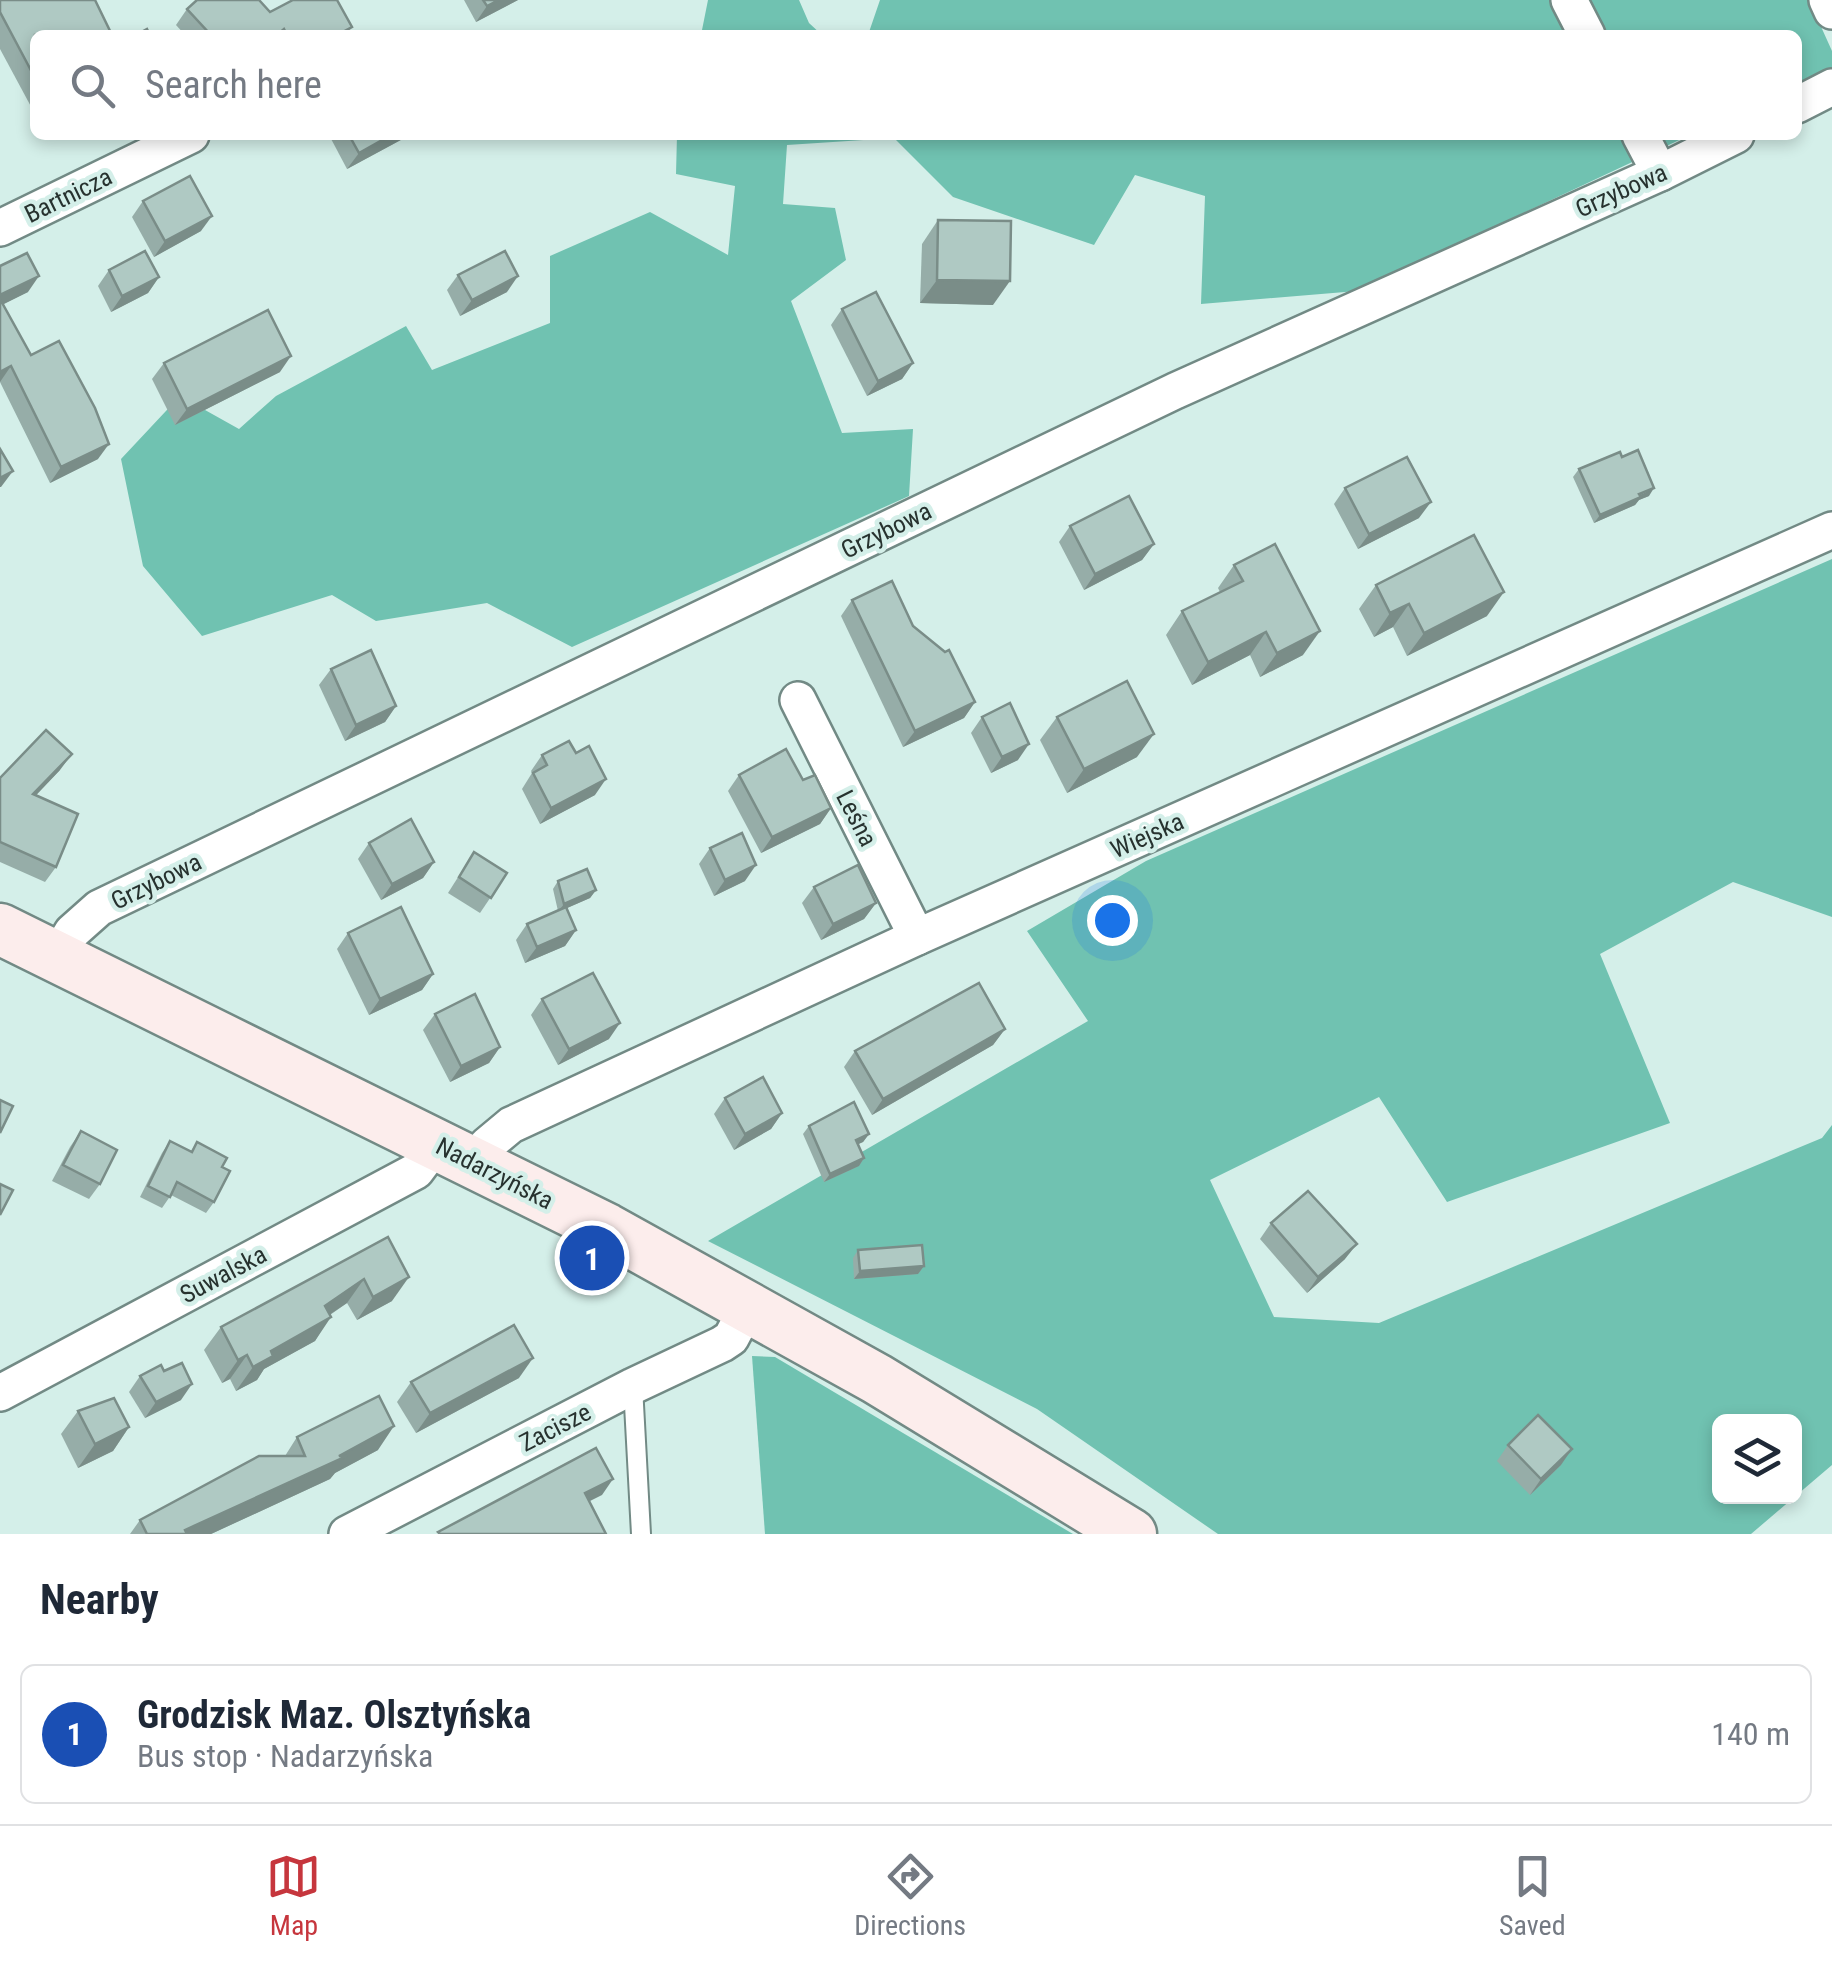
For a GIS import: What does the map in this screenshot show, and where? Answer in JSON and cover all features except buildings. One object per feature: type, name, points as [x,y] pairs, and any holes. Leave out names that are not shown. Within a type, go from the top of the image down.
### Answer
[{"type":"street","points":[[1569,0],[1584,30]]},
{"type":"street","points":[[1827,0],[1832,10]]},
{"type":"street","points":[[1802,102],[1832,87]]},
{"type":"street","name":"Bartnicza","points":[[0,228],[181,140]]},
{"type":"street","points":[[1643,140],[1660,173]]},
{"type":"street","name":"Grzybowa","points":[[57,957],[72,932],[99,908],[1175,391],[1726,140]]},
{"type":"street","name":"Wiejska","points":[[457,1153],[487,1145],[511,1126],[917,937],[1832,530]]},
{"type":"street","name":"Leśna","points":[[798,700],[917,937]]},
{"type":"street","name":"Nadarzyńska","points":[[0,929],[457,1153],[748,1306],[917,1403],[1131,1534]]},
{"type":"street","name":"Suwalska","points":[[0,1393],[457,1153]]},
{"type":"street","name":"Zacisze","points":[[347,1534],[722,1344],[730,1338],[748,1306]]},
{"type":"lane","points":[[633,1386],[641,1534]]},
{"type":"green space","points":[[708,0],[799,0],[809,23],[817,30],[702,30]]},
{"type":"green space","points":[[880,0],[1809,0],[1832,51],[1832,69],[1802,83],[1802,30],[870,30]]},
{"type":"green space","points":[[677,140],[863,140],[787,145],[783,204],[835,208],[846,260],[791,301],[842,433],[913,429],[909,496],[572,647],[487,603],[376,621],[332,595],[202,636],[143,566],[121,459],[180,396],[239,429],[276,396],[406,326],[432,370],[550,323],[550,256],[650,212],[728,255],[735,186],[676,174]]},
{"type":"green space","points":[[896,140],[1679,140],[1357,291],[1201,304],[1205,196],[1135,175],[1094,245],[953,197]]},
{"type":"green space","points":[[1832,559],[1832,917],[1733,882],[1600,954],[1670,1123],[1447,1202],[1379,1097],[1210,1180],[1274,1317],[1379,1323],[1822,1138],[1832,1125],[1832,1465],[1802,1491],[1802,1414],[1712,1414],[1712,1504],[1786,1504],[1751,1534],[1218,1534],[1037,1409],[708,1241],[1088,1021],[1027,931],[1146,861]]},
{"type":"green space","points":[[752,1356],[775,1357],[1073,1534],[765,1534]]},
{"type":"place","name":"Grodzisk Maz. Olsztyńska","points":[[592,1258]]}]
